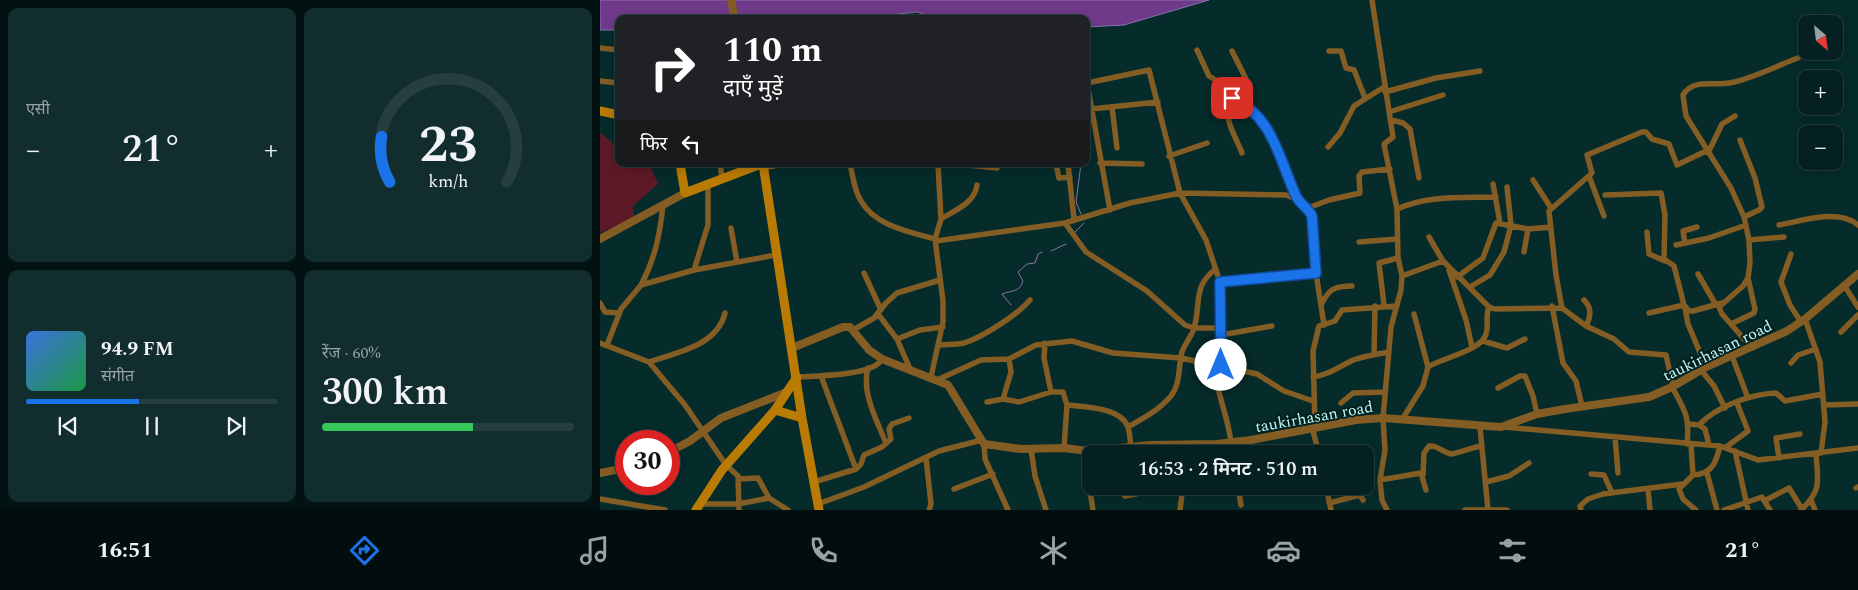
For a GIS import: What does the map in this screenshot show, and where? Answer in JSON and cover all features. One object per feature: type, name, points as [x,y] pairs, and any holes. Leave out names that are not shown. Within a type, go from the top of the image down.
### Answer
[{"type":"main road","points":[[600,111],[615,114]]},
{"type":"main road","points":[[681,167],[685,193],[756,167]]},
{"type":"main road","points":[[762,167],[802,418],[819,507]]},
{"type":"main road","points":[[698,507],[726,465],[775,410],[797,377]]},
{"type":"main road","points":[[775,410],[802,418]]},
{"type":"street","points":[[731,0],[734,15]]},
{"type":"street","points":[[1372,0],[1384,89],[1393,138],[1384,144],[1397,209],[1398,258],[1402,276],[1401,290],[1391,327],[1382,418],[1385,450],[1380,480],[1382,500],[1387,510]]},
{"type":"street","points":[[600,48],[615,50]]},
{"type":"street","points":[[1197,50],[1209,76],[1237,93]]},
{"type":"street","points":[[1232,51],[1247,81],[1232,98],[1228,107],[1229,122],[1242,153]]},
{"type":"street","points":[[1329,51],[1341,51],[1346,68],[1354,70],[1365,98]]},
{"type":"street","points":[[1731,324],[1754,313],[1755,309],[1748,278],[1750,263],[1746,225],[1726,178],[1707,152],[1686,116],[1682,99],[1686,90],[1703,83],[1731,82],[1798,58]]},
{"type":"street","points":[[1090,82],[1145,70],[1149,70],[1151,74],[1169,156],[1180,193],[1206,240],[1220,282],[1221,336],[1215,375],[1233,443]]},
{"type":"street","points":[[1328,147],[1340,133],[1354,106],[1365,98],[1384,89],[1480,71]]},
{"type":"street","points":[[600,81],[615,83]]},
{"type":"street","points":[[1389,112],[1443,95]]},
{"type":"street","points":[[1232,98],[1246,105],[1265,124],[1286,168],[1296,198]]},
{"type":"street","points":[[1090,100],[1110,210]]},
{"type":"street","points":[[1091,109],[1158,102]]},
{"type":"street","points":[[1112,107],[1117,148]]},
{"type":"street","points":[[1562,308],[1549,215],[1551,208],[1589,176],[1592,170],[1587,155],[1642,132],[1652,139],[1669,144],[1677,165],[1707,152],[1722,124],[1735,116]]},
{"type":"street","points":[[1391,120],[1403,123],[1410,128],[1419,178]]},
{"type":"street","points":[[1740,140],[1755,178],[1762,207],[1744,217]]},
{"type":"street","points":[[1169,156],[1207,143]]},
{"type":"street","points":[[1100,163],[1142,164]]},
{"type":"street","points":[[720,167],[722,178]]},
{"type":"street","points":[[851,167],[860,200],[866,209],[877,218],[891,225],[936,240],[1065,223],[1146,199],[1180,193],[1286,195],[1296,198],[1308,208],[1314,225],[1316,273],[1324,325]]},
{"type":"street","points":[[934,378],[943,327],[943,301],[936,240],[941,219],[938,167]]},
{"type":"street","points":[[990,167],[997,168]]},
{"type":"street","points":[[1057,167],[1059,178],[1070,177]]},
{"type":"street","points":[[1068,167],[1074,220]]},
{"type":"street","points":[[1308,208],[1329,200],[1360,193],[1359,176],[1362,172],[1390,169]]},
{"type":"street","points":[[1589,176],[1604,216]]},
{"type":"street","points":[[1533,180],[1551,208]]},
{"type":"street","points":[[694,270],[708,224],[708,184]]},
{"type":"street","points":[[1493,184],[1500,223]]},
{"type":"street","points":[[941,219],[971,200],[976,194],[978,185]]},
{"type":"street","points":[[1470,287],[1494,271],[1504,252],[1511,225],[1508,187]]},
{"type":"street","points":[[600,239],[685,193]]},
{"type":"street","points":[[1605,195],[1661,193],[1665,214],[1665,261]]},
{"type":"street","points":[[1397,209],[1414,201],[1428,199],[1496,197]]},
{"type":"street","points":[[607,345],[618,313],[642,285],[654,258],[664,205]]},
{"type":"street","points":[[1779,224],[1837,216],[1851,220],[1858,225]]},
{"type":"street","points":[[1065,223],[1086,252],[1147,291],[1193,331],[1220,328]]},
{"type":"street","points":[[1458,277],[1483,258],[1495,224],[1500,223],[1528,229],[1551,227]]},
{"type":"street","points":[[1676,245],[1720,235],[1746,225]]},
{"type":"street","points":[[1685,243],[1683,231],[1697,226]]},
{"type":"street","points":[[731,228],[737,262]]},
{"type":"street","points":[[1524,252],[1528,229]]},
{"type":"street","points":[[1647,232],[1649,254],[1674,266],[1688,324],[1704,369],[1725,408]]},
{"type":"street","points":[[1429,237],[1448,268],[1470,287],[1488,307],[1496,309],[1552,306],[1562,308],[1586,326],[1614,339],[1628,352],[1666,355],[1672,387],[1689,424],[1689,444],[1693,475]]},
{"type":"street","points":[[1749,240],[1784,237]]},
{"type":"street","points":[[1359,242],[1397,239]]},
{"type":"street","points":[[642,285],[694,270],[776,254]]},
{"type":"street","points":[[1766,500],[1789,488],[1801,509],[1811,500],[1818,488],[1818,454],[1825,422],[1820,362],[1816,349],[1803,320],[1790,305],[1781,282],[1791,254]]},
{"type":"street","points":[[1384,306],[1379,264],[1398,258]]},
{"type":"street","points":[[1402,276],[1443,262]]},
{"type":"street","points":[[1448,268],[1466,320],[1472,347]]},
{"type":"street","points":[[1128,427],[1155,411],[1172,395],[1177,385],[1181,358],[1193,331],[1198,295],[1204,278],[1216,269]]},
{"type":"street","points":[[864,273],[879,312],[897,339],[910,369]]},
{"type":"street","points":[[1220,282],[1316,273]]},
{"type":"street","points":[[1698,274],[1719,304],[1720,310],[1752,348]]},
{"type":"street","name":"taukirhasan road","points":[[1164,445],[1233,443],[1314,427],[1382,418],[1403,418],[1480,427],[1501,427],[1537,414],[1649,397],[1672,387],[1704,369],[1752,348],[1803,320],[1858,274]]},
{"type":"street","points":[[1649,313],[1684,306],[1692,311],[1719,304],[1743,286],[1748,278]]},
{"type":"street","points":[[853,330],[879,312],[898,293],[940,280]]},
{"type":"street","points":[[1844,285],[1858,307]]},
{"type":"street","points":[[1321,305],[1327,292],[1333,287],[1352,286]]},
{"type":"street","points":[[940,344],[962,343],[976,337],[1024,308],[1030,300]]},
{"type":"street","points":[[1584,300],[1590,308],[1590,319],[1586,326]]},
{"type":"street","points":[[600,303],[606,312],[618,313]]},
{"type":"street","points":[[1317,445],[1314,427],[1313,377],[1315,337],[1318,326],[1335,321],[1342,310],[1374,306],[1397,306]]},
{"type":"street","points":[[1374,306],[1374,354]]},
{"type":"street","points":[[1552,306],[1557,341],[1563,363],[1576,381],[1582,406]]},
{"type":"street","points":[[1428,367],[1483,341],[1486,334],[1488,307]]},
{"type":"street","points":[[649,362],[707,339],[716,332],[725,313]]},
{"type":"street","points":[[1403,418],[1423,386],[1428,367],[1414,314]]},
{"type":"street","points":[[1841,332],[1858,316]]},
{"type":"street","points":[[1221,336],[1272,326]]},
{"type":"street","points":[[792,348],[843,327],[850,327],[869,350],[882,359],[934,378],[953,389],[983,442],[985,459],[1008,510]]},
{"type":"street","points":[[897,339],[920,330],[943,327]]},
{"type":"street","points":[[1483,341],[1507,348],[1525,339]]},
{"type":"street","points":[[600,342],[649,362],[704,430],[726,465],[739,479],[738,507]]},
{"type":"street","points":[[934,378],[981,360],[1009,359],[1036,345],[1072,342],[1113,353],[1181,358],[1257,374],[1284,391],[1313,401]]},
{"type":"street","points":[[1044,343],[1044,358],[1051,392]]},
{"type":"street","points":[[1791,362],[1798,355],[1816,349]]},
{"type":"street","points":[[1313,377],[1327,375],[1355,360],[1389,352]]},
{"type":"street","points":[[1732,356],[1748,398]]},
{"type":"street","points":[[797,377],[845,374],[877,366],[882,359]]},
{"type":"street","points":[[1003,400],[1011,372],[1009,359]]},
{"type":"street","points":[[868,368],[865,378],[870,403],[886,443]]},
{"type":"street","points":[[821,376],[856,469]]},
{"type":"street","points":[[1498,388],[1520,376],[1525,376],[1533,396],[1537,414]]},
{"type":"street","points":[[680,447],[721,418],[788,392]]},
{"type":"street","points":[[988,402],[1003,400],[1019,402],[1051,392],[1063,392],[1067,405],[1064,448]]},
{"type":"street","points":[[1341,403],[1353,393],[1384,392]]},
{"type":"street","points":[[1689,424],[1700,425],[1725,408],[1748,398],[1776,393],[1786,401],[1823,394]]},
{"type":"street","points":[[1581,510],[1580,506],[1588,499],[1612,493],[1682,484],[1693,475],[1707,473],[1712,469],[1723,446],[1748,431],[1737,403]]},
{"type":"street","points":[[1824,405],[1858,404]]},
{"type":"street","points":[[1067,405],[1111,413],[1122,419],[1128,427],[1131,445]]},
{"type":"street","points":[[814,482],[856,469],[861,464],[864,455],[891,439],[890,429],[892,424],[909,418]]},
{"type":"street","points":[[1700,425],[1706,431],[1709,445]]},
{"type":"street","points":[[1480,427],[1488,510]]},
{"type":"street","points":[[1501,427],[1723,446],[1752,459],[1818,454],[1858,448]]},
{"type":"street","points":[[1779,458],[1776,438],[1800,434]]},
{"type":"street","points":[[1615,437],[1618,473]]},
{"type":"street","points":[[819,507],[939,451],[983,442]]},
{"type":"street","name":"taukirhasan road","points":[[983,442],[1032,448],[1082,450]]},
{"type":"street","points":[[1426,490],[1423,475],[1424,453],[1429,446],[1450,454],[1458,454],[1465,449],[1482,446]]},
{"type":"street","points":[[1032,448],[1035,476],[1046,510]]},
{"type":"street","points":[[1735,451],[1748,510]]},
{"type":"street","points":[[926,458],[931,504],[929,510]]},
{"type":"street","points":[[1486,482],[1509,476],[1529,463]]},
{"type":"street","points":[[600,473],[615,470]]},
{"type":"street","points":[[1380,480],[1416,473],[1423,475]]},
{"type":"street","points":[[1707,473],[1717,510]]},
{"type":"street","points":[[954,489],[993,474]]},
{"type":"street","points":[[1591,474],[1604,475],[1612,493]]},
{"type":"street","points":[[739,479],[758,478],[769,498],[788,510]]},
{"type":"street","points":[[1682,484],[1679,493],[1696,510]]},
{"type":"street","points":[[1648,489],[1650,510]]},
{"type":"street","points":[[1329,503],[1360,494],[1363,500]]},
{"type":"street","points":[[1091,495],[1093,510]]},
{"type":"street","points":[[1180,510],[1182,495]]},
{"type":"street","points":[[1239,495],[1241,505]]},
{"type":"street","points":[[1328,495],[1331,510]]},
{"type":"street","points":[[1724,510],[1759,497],[1766,500],[1770,510]]},
{"type":"street","points":[[698,507],[738,507],[769,498]]},
{"type":"street","points":[[600,499],[665,510]]},
{"type":"street","points":[[1811,500],[1815,510]]},
{"type":"street","points":[[1465,510],[1507,510]]},
{"type":"shaded area","points":[[600,0],[1209,0],[1124,25],[1090,27],[1090,15],[926,15],[917,12],[890,15],[615,15],[615,30],[600,30]]},
{"type":"shaded area","points":[[600,132],[615,145],[615,167],[651,167],[658,184],[633,206],[634,218],[600,233]]},
{"type":"waterway","points":[[1081,167],[1076,202],[1081,214]]},
{"type":"waterway","points":[[1075,232],[1084,223]]},
{"type":"waterway","points":[[1051,251],[1066,244]]},
{"type":"waterway","points":[[1011,305],[1002,294],[1019,288],[1023,281],[1018,272],[1027,264],[1035,263],[1038,254],[1042,252]]},
{"type":"route","points":[[1221,365],[1220,282],[1316,273],[1312,216],[1308,208],[1296,198],[1286,168],[1265,124],[1246,105],[1232,98]]}]
